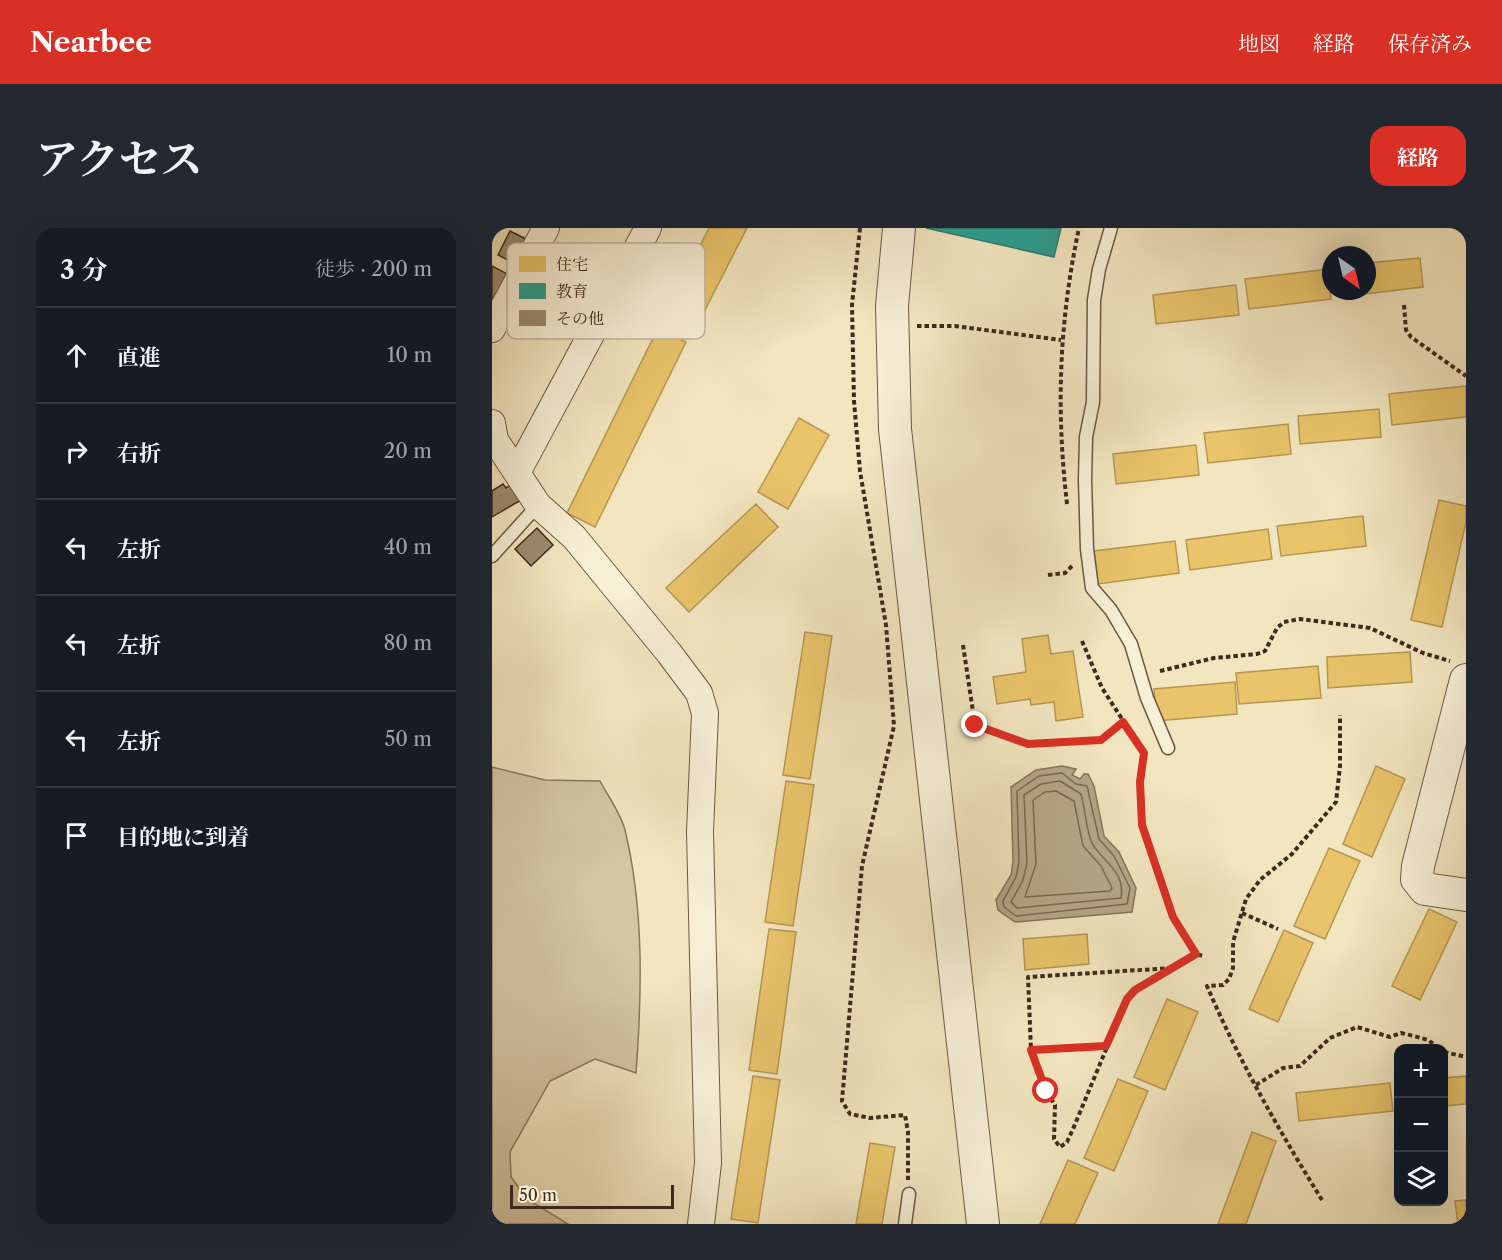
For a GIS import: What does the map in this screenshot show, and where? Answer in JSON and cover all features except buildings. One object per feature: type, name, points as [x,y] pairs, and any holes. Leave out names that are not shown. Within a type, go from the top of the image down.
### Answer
[{"type":"street","points":[[538,243],[546,228]]},
{"type":"street","points":[[640,243],[648,228]]},
{"type":"street","points":[[899,228],[892,306],[895,429],[983,1224]]},
{"type":"street","points":[[492,329],[507,301]]},
{"type":"street","points":[[518,471],[589,339]]},
{"type":"street","points":[[492,423],[495,440],[518,471],[538,505],[574,537],[669,654],[699,693],[705,713],[700,832],[708,1163],[701,1224]]},
{"type":"street","points":[[1460,671],[1417,879],[1425,889],[1466,896]]},
{"type":"lane","points":[[1111,228],[1099,269],[1094,300],[1093,402],[1086,437],[1085,469],[1087,549],[1092,588],[1111,610],[1131,644],[1147,698],[1168,748]]},
{"type":"lane","points":[[492,556],[538,505]]},
{"type":"lane","points":[[905,1224],[909,1194]]},
{"type":"path","points":[[860,228],[852,304],[854,401],[860,471],[886,625],[894,726],[862,866],[842,1101],[850,1114],[870,1118],[904,1115],[908,1132],[909,1194]]},
{"type":"path","points":[[1068,511],[1059,417],[1061,339],[1066,287],[1078,228]]},
{"type":"path","points":[[1404,304],[1406,330],[1411,338],[1466,376]]},
{"type":"path","points":[[910,326],[955,326],[1061,339]]},
{"type":"path","points":[[1047,575],[1065,573],[1074,565],[1072,554]]},
{"type":"path","points":[[1160,671],[1214,658],[1257,654],[1265,651],[1277,628],[1284,622],[1300,619],[1371,628],[1460,671]]},
{"type":"path","points":[[1082,642],[1102,688],[1144,753],[1140,782],[1142,825],[1173,917],[1196,954],[1203,956]]},
{"type":"path","points":[[963,645],[975,725],[1028,744],[1101,740],[1123,722]]},
{"type":"path","points":[[1323,1200],[1224,1026],[1207,986],[1223,985],[1229,979],[1233,968],[1233,942],[1246,899],[1260,880],[1292,854],[1336,802],[1340,766],[1340,715]]},
{"type":"path","points":[[1242,913],[1278,929]]},
{"type":"path","points":[[1172,968],[1028,977],[1031,1050],[1046,1091],[1055,1105],[1054,1139],[1060,1147],[1067,1142],[1073,1129],[1127,999],[1135,990],[1196,954]]},
{"type":"path","points":[[1256,1085],[1283,1068],[1300,1066],[1330,1038],[1357,1028],[1390,1037],[1401,1033],[1428,1040],[1434,1044]]},
{"type":"path","points":[[1031,1050],[1106,1046]]},
{"type":"path","points":[[1448,1053],[1466,1057]]},
{"type":"shaded area","points":[[492,767],[545,780],[600,781],[625,830],[636,890],[640,981],[636,1073],[595,1059],[550,1081],[510,1152],[511,1177],[527,1199],[568,1224],[492,1224]]},
{"type":"water","points":[[1062,766],[1076,769],[1072,775],[1080,779],[1084,774],[1088,774],[1094,786],[1104,836],[1119,852],[1136,888],[1132,912],[1015,922],[998,910],[996,900],[1011,875],[1013,861],[1011,787],[1036,770]]},
{"type":"route","points":[[975,725],[1028,744],[1101,740],[1123,722],[1144,753],[1140,782],[1142,825],[1173,917],[1196,954],[1135,990],[1127,999],[1106,1046],[1031,1050],[1046,1091]]}]
